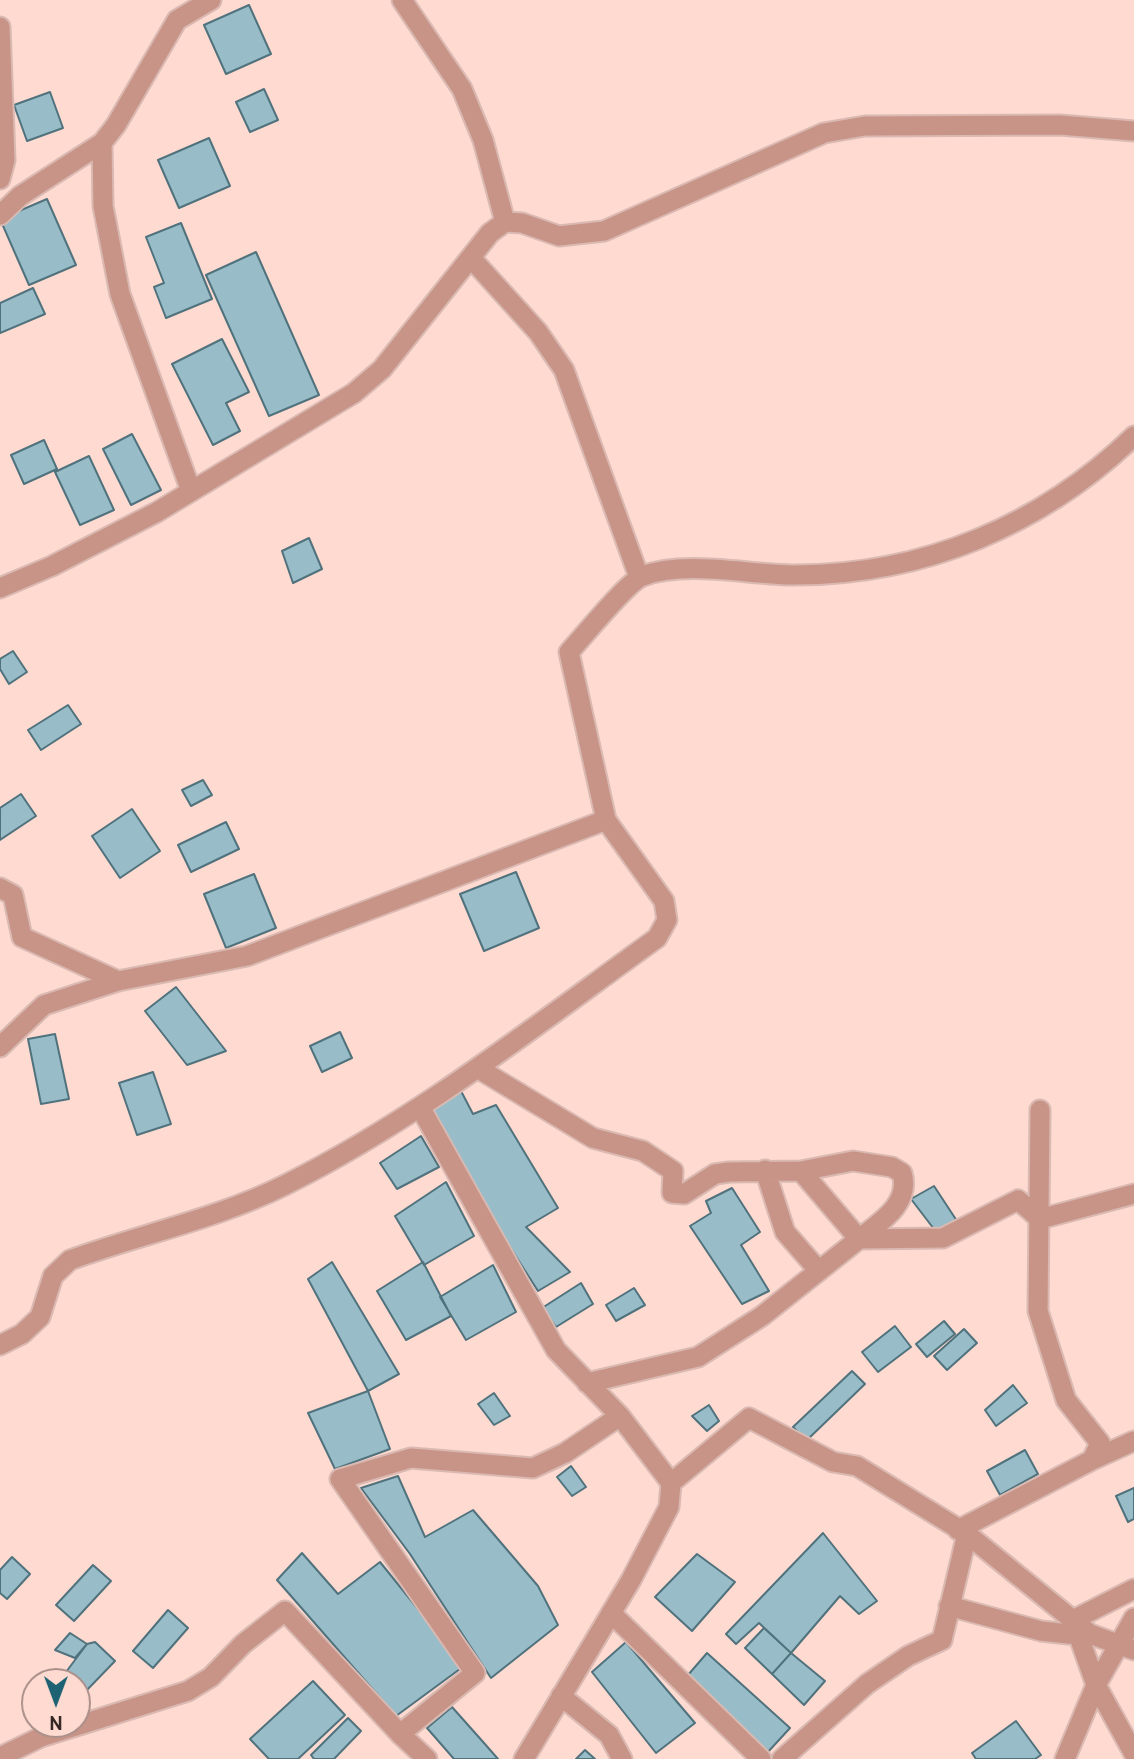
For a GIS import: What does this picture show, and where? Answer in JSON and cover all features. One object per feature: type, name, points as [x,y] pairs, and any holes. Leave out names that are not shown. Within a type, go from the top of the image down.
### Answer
[{"type":"street","points":[[0,215],[20,196],[102,143],[116,125],[177,20],[211,0]]},
{"type":"street","points":[[402,0],[462,89],[483,140],[505,222]]},
{"type":"street","points":[[0,27],[5,160],[0,179]]},
{"type":"street","points":[[0,588],[52,566],[157,512],[354,393],[382,369],[490,233],[505,222],[522,223],[559,236],[604,231],[824,133],[865,126],[1082,126],[1134,131]]},
{"type":"street","points":[[102,143],[103,206],[120,294],[191,491]]},
{"type":"street","points":[[471,258],[538,332],[564,370],[639,577]]},
{"type":"street","points":[[0,1345],[22,1334],[40,1317],[53,1276],[70,1260],[234,1207],[286,1185],[479,1069],[657,938],[667,920],[664,901],[606,820],[569,652],[639,577],[662,570],[797,575],[890,568],[950,551],[1057,499],[1096,473],[1134,436]]},
{"type":"street","points":[[0,1047],[44,1005],[118,981],[247,956],[606,820]]},
{"type":"street","points":[[0,888],[13,895],[22,937],[118,981]]},
{"type":"street","points":[[479,1069],[593,1138],[643,1151],[673,1171],[672,1193],[684,1194],[715,1174],[765,1170],[801,1171],[853,1161],[892,1167],[902,1173],[905,1183],[897,1208],[762,1316],[698,1357],[587,1383]]},
{"type":"street","points":[[419,1107],[556,1350],[620,1416],[671,1483],[669,1507],[611,1613],[524,1759]]},
{"type":"street","points":[[1040,1110],[1038,1311],[1066,1400],[1100,1443],[1092,1460]]},
{"type":"street","points":[[765,1170],[785,1232],[819,1272]]},
{"type":"street","points":[[801,1171],[859,1239]]},
{"type":"street","points":[[1040,1219],[1134,1194]]},
{"type":"street","points":[[859,1239],[943,1238],[1017,1200],[1040,1219]]},
{"type":"street","points":[[400,1734],[475,1673],[340,1479],[411,1458],[533,1468],[565,1453],[620,1416]]},
{"type":"street","points":[[671,1483],[749,1418],[833,1462],[857,1466],[963,1532],[1075,1628],[1127,1648]]},
{"type":"street","points":[[782,1759],[867,1684],[908,1656],[942,1640],[963,1532],[1092,1460],[1134,1441]]},
{"type":"street","points":[[949,1605],[1041,1630],[1075,1628],[1134,1589]]},
{"type":"street","points":[[0,1757],[41,1737],[188,1691],[211,1677],[243,1644],[285,1611],[400,1734],[427,1759]]},
{"type":"street","points":[[611,1613],[761,1759]]},
{"type":"street","points":[[1065,1759],[1096,1685],[1127,1648],[1134,1618]]},
{"type":"street","points":[[1075,1628],[1096,1685],[1134,1754]]},
{"type":"street","points":[[561,1696],[609,1735],[622,1759]]},
{"type":"building","points":[[249,5],[271,54],[226,74],[204,25]]},
{"type":"building","points":[[264,89],[278,120],[250,132],[236,102]]},
{"type":"building","points":[[50,92],[63,128],[27,141],[14,105]]},
{"type":"building","points":[[209,138],[230,186],[179,208],[158,160]]},
{"type":"building","points":[[47,199],[76,265],[29,285],[0,219]]},
{"type":"building","points":[[181,223],[212,299],[166,318],[154,287],[164,283],[146,237]]},
{"type":"building","points":[[256,252],[319,395],[269,416],[206,275]]},
{"type":"building","points":[[33,288],[45,314],[0,333],[0,303]]},
{"type":"building","points":[[222,339],[249,392],[226,403],[240,431],[213,445],[172,364]]},
{"type":"building","points":[[132,434],[161,490],[131,505],[103,449]]},
{"type":"building","points":[[44,440],[57,469],[24,484],[11,455]]},
{"type":"building","points":[[89,456],[114,510],[80,525],[55,472]]},
{"type":"building","points":[[309,538],[322,569],[293,583],[282,551]]},
{"type":"building","points":[[13,651],[27,672],[9,684],[0,669],[0,659]]},
{"type":"building","points":[[68,705],[81,724],[41,750],[28,730]]},
{"type":"building","points":[[203,780],[212,795],[191,806],[182,790]]},
{"type":"building","points":[[21,794],[36,816],[0,840],[0,808]]},
{"type":"building","points":[[132,809],[160,851],[120,878],[92,836]]},
{"type":"building","points":[[226,822],[239,849],[191,872],[178,845]]},
{"type":"building","points":[[516,872],[539,928],[484,951],[460,894]]},
{"type":"building","points":[[254,874],[276,928],[226,948],[204,894]]},
{"type":"building","points":[[176,987],[226,1051],[187,1065],[145,1011]]},
{"type":"building","points":[[340,1032],[352,1058],[322,1072],[310,1046]]},
{"type":"building","points":[[55,1034],[69,1099],[41,1104],[28,1039]]},
{"type":"building","points":[[153,1072],[171,1124],[137,1135],[119,1083]]},
{"type":"building","points":[[461,1091],[473,1114],[496,1105],[558,1208],[526,1227],[570,1272],[538,1291],[499,1230],[430,1108]]},
{"type":"building","points":[[421,1136],[439,1167],[397,1189],[380,1163]]},
{"type":"building","points":[[446,1182],[474,1236],[424,1265],[395,1216]]},
{"type":"building","points":[[934,1186],[957,1221],[937,1233],[911,1199]]},
{"type":"building","points":[[732,1188],[760,1232],[741,1245],[769,1291],[742,1304],[690,1226],[711,1213],[706,1201]]},
{"type":"building","points":[[332,1262],[399,1374],[368,1391],[308,1279]]},
{"type":"building","points":[[423,1262],[451,1316],[406,1340],[377,1291]]},
{"type":"building","points":[[493,1265],[516,1312],[466,1340],[440,1297]]},
{"type":"building","points":[[581,1283],[593,1304],[556,1327],[542,1308]]},
{"type":"building","points":[[634,1288],[645,1305],[616,1321],[606,1305]]},
{"type":"building","points":[[944,1321],[955,1334],[927,1357],[916,1344]]},
{"type":"building","points":[[895,1326],[911,1347],[878,1372],[862,1352]]},
{"type":"building","points":[[964,1329],[977,1343],[947,1370],[934,1356]]},
{"type":"building","points":[[852,1371],[865,1384],[806,1441],[793,1427]]},
{"type":"building","points":[[1013,1385],[1027,1403],[996,1426],[985,1410]]},
{"type":"building","points":[[368,1391],[390,1449],[335,1469],[308,1413]]},
{"type":"building","points":[[494,1393],[510,1416],[494,1425],[478,1404]]},
{"type":"building","points":[[709,1405],[719,1421],[707,1431],[692,1416]]},
{"type":"building","points":[[1025,1450],[1038,1474],[1000,1495],[987,1471]]},
{"type":"building","points":[[571,1466],[586,1487],[572,1496],[557,1477]]},
{"type":"building","points":[[398,1476],[425,1537],[473,1510],[538,1586],[558,1625],[491,1678],[410,1554],[361,1488]]},
{"type":"building","points":[[1134,1488],[1134,1519],[1128,1522],[1116,1496]]},
{"type":"building","points":[[823,1533],[877,1601],[859,1614],[840,1596],[791,1653],[759,1623],[736,1644],[726,1634]]},
{"type":"building","points":[[302,1553],[338,1594],[380,1562],[464,1666],[396,1716],[277,1580]]},
{"type":"building","points":[[697,1554],[735,1582],[692,1631],[655,1597]]},
{"type":"building","points":[[12,1557],[30,1574],[7,1599],[0,1593],[0,1570]]},
{"type":"building","points":[[93,1565],[111,1581],[74,1621],[56,1605]]},
{"type":"building","points":[[168,1610],[188,1628],[153,1668],[133,1651]]},
{"type":"building","points":[[764,1628],[791,1653],[772,1674],[745,1648]]},
{"type":"building","points":[[70,1633],[87,1644],[75,1658],[55,1650]]},
{"type":"building","points":[[95,1642],[115,1661],[91,1686],[91,1668],[69,1668],[87,1644]]},
{"type":"building","points":[[626,1642],[695,1723],[656,1753],[592,1672]]},
{"type":"building","points":[[707,1653],[790,1728],[767,1753],[688,1675]]},
{"type":"building","points":[[791,1653],[825,1681],[804,1705],[772,1674]]},
{"type":"building","points":[[313,1681],[345,1715],[298,1759],[269,1759],[250,1739]]},
{"type":"building","points":[[452,1707],[498,1759],[454,1759],[427,1728]]},
{"type":"building","points":[[348,1718],[361,1731],[334,1759],[314,1759],[311,1755]]},
{"type":"building","points":[[1016,1721],[1041,1755],[1035,1759],[976,1759],[972,1753]]},
{"type":"building","points":[[585,1750],[595,1759],[576,1759]]}]
